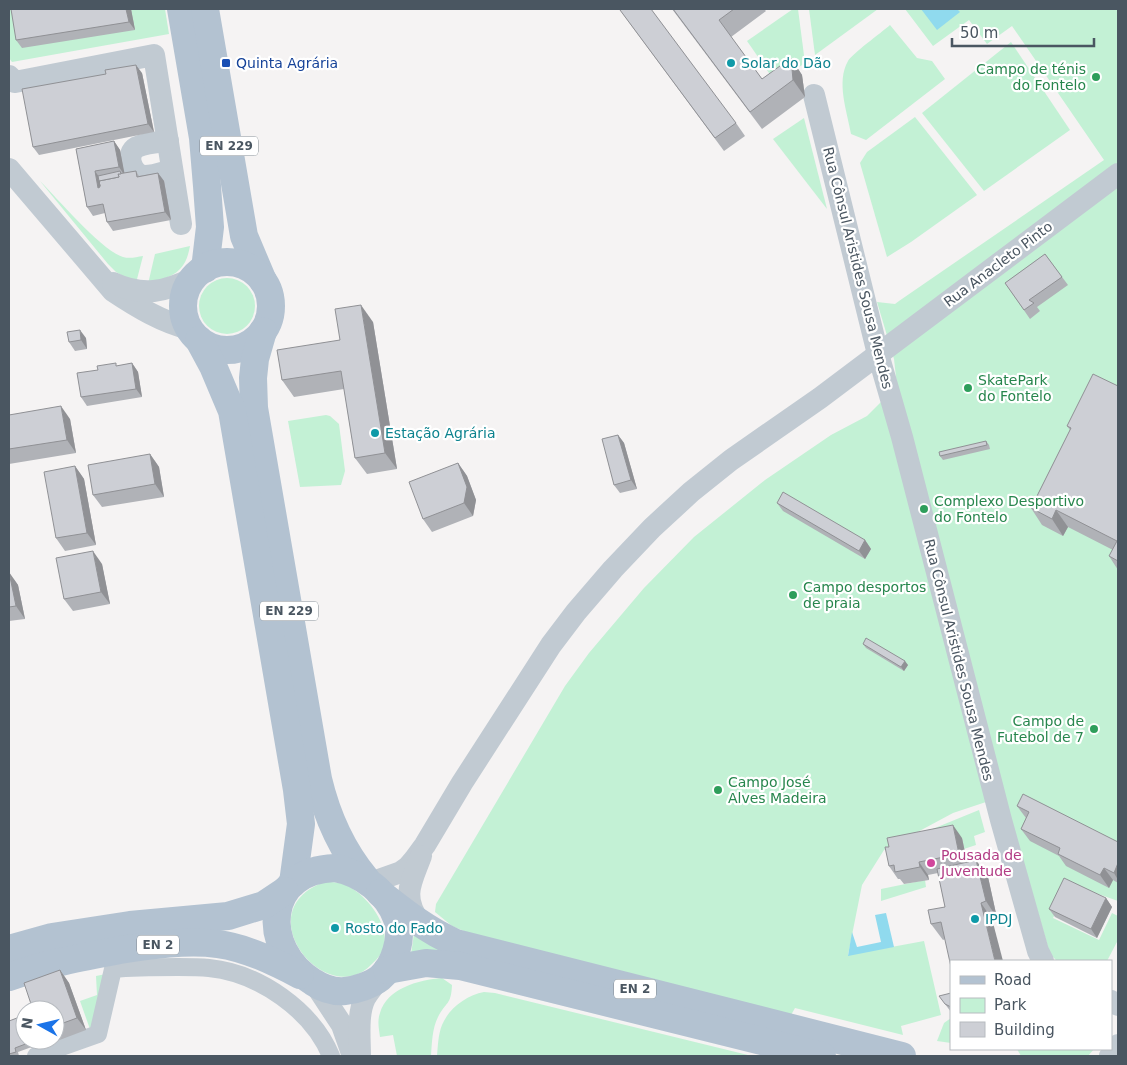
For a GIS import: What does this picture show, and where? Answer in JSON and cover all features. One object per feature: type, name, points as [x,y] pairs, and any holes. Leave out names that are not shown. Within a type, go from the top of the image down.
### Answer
[{"type":"main road","name":"EN 229","points":[[181,9],[203,138],[210,227],[199,273],[186,292],[183,306],[186,320],[224,391],[234,421],[297,790],[301,824],[289,887]]},
{"type":"main road","name":"EN 229","points":[[205,9],[244,236],[268,291],[271,310],[255,357],[253,378],[254,408],[318,779],[324,805],[347,855],[372,885]]},
{"type":"main road","points":[[199,273],[220,263],[237,263],[252,270],[263,281]]},
{"type":"main road","points":[[195,335],[215,348],[236,349],[255,340],[263,331]]},
{"type":"main road","name":"EN 2","points":[[9,949],[52,937],[110,928],[228,916],[264,905],[302,876],[323,869],[347,870],[411,907],[439,936],[468,946],[902,1056]]},
{"type":"main road","points":[[372,885],[391,907],[397,919],[399,931],[394,958],[383,974]]},
{"type":"main road","name":"EN 2","points":[[289,887],[278,910],[278,932],[286,958],[310,980]]},
{"type":"main road","name":"EN 2","points":[[9,977],[69,960],[171,943],[203,943],[226,946],[273,962],[332,991],[342,992],[361,988],[383,974],[426,963],[460,966],[822,1056]]},
{"type":"street","points":[[9,76],[14,82],[154,55],[181,224]]},
{"type":"street","name":"Rua Cônsul Aristides Sousa Mendes","points":[[814,95],[878,354],[902,437],[1004,834],[1038,952],[1042,960]]},
{"type":"street","points":[[168,141],[137,147],[133,151],[130,162],[137,174],[145,176],[172,170]]},
{"type":"street","points":[[9,169],[113,291],[169,324],[195,335]]},
{"type":"street","name":"Rua Anacleto Pinto","points":[[425,845],[462,783],[551,645],[612,569],[652,528],[698,486],[731,460],[820,398],[1118,174]]},
{"type":"street","points":[[101,278],[116,285],[159,292],[176,286],[199,273]]},
{"type":"street","points":[[372,885],[408,867],[425,845]]},
{"type":"street","points":[[398,944],[411,907],[425,845]]},
{"type":"street","points":[[36,1056],[98,1034],[113,969],[135,967],[209,968],[228,972],[254,982],[291,1003],[308,1018],[331,1056]]},
{"type":"street","points":[[360,1056],[360,1019],[363,1002],[383,974]]},
{"type":"street","points":[[310,980],[342,1025],[353,1056]]},
{"type":"street","points":[[1110,1056],[1118,1045]]},
{"type":"green space","points":[[9,9],[165,9],[169,34],[12,62],[9,58]]},
{"type":"green space","points":[[793,9],[798,9],[805,63],[776,83],[747,41]]},
{"type":"green space","points":[[809,9],[878,9],[815,55]]},
{"type":"green space","name":"Complexo Desportivo do Fontelo","points":[[905,9],[1118,9],[1118,901],[1070,884],[1053,918],[1099,940],[1112,913],[1118,916],[1118,940],[1108,960],[1056,960],[1050,954],[1004,796],[953,813],[884,850],[862,885],[848,955],[924,941],[941,1015],[901,1026],[903,1035],[795,1008],[791,1015],[478,937],[452,926],[435,912],[436,904],[565,686],[589,653],[644,588],[694,537],[765,480],[831,435],[867,416],[897,386],[894,359],[877,302],[895,304],[1104,160],[1012,26],[987,44],[969,20],[933,46]]},
{"type":"green space","points":[[890,25],[917,58],[932,61],[945,79],[866,140],[851,134],[844,97],[843,78],[851,57]]},
{"type":"green space","points":[[1011,42],[1070,130],[984,191],[922,113]]},
{"type":"green space","points":[[915,117],[977,195],[887,257],[860,163],[867,152]]},
{"type":"green space","points":[[804,118],[827,209],[773,139]]},
{"type":"green space","points":[[40,181],[103,245],[126,258],[143,256],[136,283],[116,272],[108,264]]},
{"type":"green space","points":[[190,246],[185,263],[181,268],[171,276],[148,284],[155,254]]},
{"type":"green space","points":[[227,278],[242,283],[250,291],[255,306],[250,321],[242,329],[227,334],[212,329],[204,321],[199,306],[204,291],[212,283]]},
{"type":"green space","points":[[326,415],[339,424],[345,471],[341,485],[300,487],[288,421]]},
{"type":"green space","points":[[979,810],[985,832],[974,836],[976,845],[964,849],[962,838],[914,839],[930,830]]},
{"type":"green space","points":[[925,880],[926,887],[881,901],[881,889]]},
{"type":"green space","points":[[324,882],[341,883],[358,893],[374,910],[384,930],[385,941],[382,951],[372,964],[358,974],[341,977],[324,971],[308,960],[297,945],[291,928],[293,910],[303,894]]},
{"type":"green space","points":[[414,934],[459,953],[411,954]]},
{"type":"green space","points":[[111,973],[91,1032],[80,1001],[97,995],[96,976]]},
{"type":"green space","points":[[442,978],[452,985],[449,1000],[436,1022],[431,1056],[397,1056],[393,1035],[380,1037],[378,1025],[384,1004],[389,997],[405,987],[414,983]]},
{"type":"green space","points":[[484,992],[495,993],[752,1056],[437,1056],[441,1029],[449,1013],[465,999]]},
{"type":"green space","points":[[950,1019],[950,1043],[937,1041],[944,1023]]},
{"type":"green space","points":[[1018,1050],[1093,1050],[1088,1056],[1021,1056]]},
{"type":"water","points":[[921,9],[957,9],[960,12],[937,30]]},
{"type":"water","points":[[886,913],[894,947],[848,956],[852,932],[857,947],[881,942],[875,915]]},
{"type":"building","points":[[11,9],[126,9],[129,22],[16,40]]},
{"type":"building","points":[[651,9],[736,123],[715,138],[620,10]]},
{"type":"building","name":"Solar do Dão","points":[[673,9],[734,9],[719,20],[762,79],[791,58],[793,80],[750,112]]},
{"type":"building","points":[[136,65],[148,124],[33,147],[22,89],[106,74],[105,70]]},
{"type":"building","points":[[114,141],[119,167],[95,171],[98,188],[100,187],[99,181],[119,177],[118,174],[136,171],[137,177],[158,173],[165,212],[107,222],[103,204],[87,207],[76,149]]},
{"type":"building","points":[[120,171],[119,177],[99,181],[98,176]]},
{"type":"building","points":[[1045,254],[1062,277],[1029,300],[1034,303],[1024,310],[1005,283]]},
{"type":"building","points":[[361,305],[385,453],[355,458],[341,371],[282,380],[277,350],[340,340],[335,309]]},
{"type":"building","points":[[80,330],[81,340],[69,342],[67,332]]},
{"type":"building","points":[[116,363],[116,366],[132,363],[136,389],[81,397],[77,373],[98,370],[97,366]]},
{"type":"building","points":[[1093,374],[1118,386],[1118,561],[1109,556],[1117,541],[1056,510],[1052,519],[1031,508],[1071,428],[1067,426]]},
{"type":"building","points":[[61,406],[67,440],[9,449],[9,415]]},
{"type":"building","points":[[618,435],[631,480],[614,485],[602,439]]},
{"type":"building","points":[[986,441],[987,445],[940,456],[939,452]]},
{"type":"building","points":[[150,454],[155,484],[93,495],[88,465]]},
{"type":"building","points":[[458,463],[467,487],[464,503],[423,519],[409,482]]},
{"type":"building","points":[[75,466],[87,533],[56,538],[44,472]]},
{"type":"building","points":[[783,492],[865,540],[859,551],[777,503]]},
{"type":"building","points":[[93,551],[101,592],[64,599],[56,558]]},
{"type":"building","points":[[9,572],[16,606],[9,607]]},
{"type":"building","points":[[866,638],[905,661],[901,667],[863,644]]},
{"type":"building","points":[[1023,794],[1118,842],[1118,863],[1114,873],[1104,868],[1100,875],[1058,854],[1060,848],[1021,829],[1029,812],[1017,806]]},
{"type":"building","points":[[953,825],[959,854],[919,862],[920,867],[895,872],[894,865],[889,866],[885,847],[889,847],[887,838]]},
{"type":"building","name":"IPDJ","points":[[976,860],[986,901],[981,903],[995,960],[950,960],[950,962],[941,922],[931,924],[928,910],[945,907],[937,869]]},
{"type":"building","points":[[1064,878],[1106,898],[1091,929],[1049,909]]},
{"type":"building","points":[[60,970],[77,1018],[65,1022],[65,1000],[30,1000],[24,983]]},
{"type":"building","points":[[950,993],[950,1006],[945,1004],[939,996]]},
{"type":"building","points":[[15,1019],[16,1052],[9,1054],[9,1021]]},
{"type":"place","name":"Quinta Agrária","points":[[226,63]]},
{"type":"place","name":"Solar do Dão","points":[[731,63]]},
{"type":"place","name":"Campo de ténis do Fontelo","points":[[1096,77]]},
{"type":"place","name":"SkatePark do Fontelo","points":[[968,388]]},
{"type":"place","name":"Estação Agrária","points":[[375,433]]},
{"type":"place","name":"Complexo Desportivo do Fontelo","points":[[924,509]]},
{"type":"place","name":"Campo desportos de praia","points":[[793,595]]},
{"type":"place","name":"Campo de Futebol de 7","points":[[1094,729]]},
{"type":"place","name":"Campo José Alves Madeira","points":[[718,790]]},
{"type":"place","name":"Pousada de Juventude","points":[[931,863]]},
{"type":"place","name":"IPDJ","points":[[975,919]]},
{"type":"place","name":"Rosto do Fado","points":[[335,928]]}]
